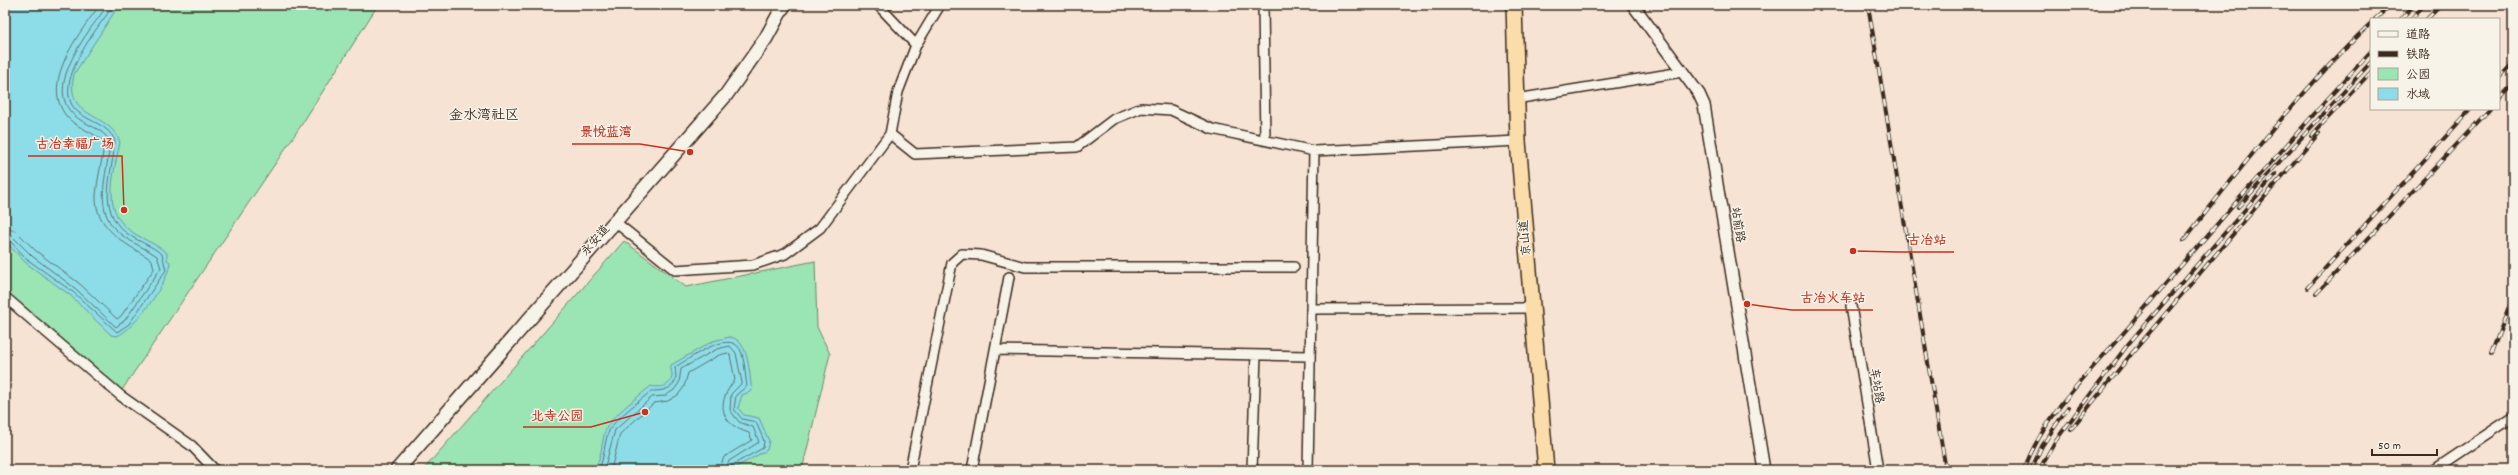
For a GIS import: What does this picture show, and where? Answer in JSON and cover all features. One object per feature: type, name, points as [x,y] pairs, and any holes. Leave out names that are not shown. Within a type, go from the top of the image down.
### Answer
[{"type":"highway","name":"京山道","points":[[1514,5],[1518,141],[1546,470]]},
{"type":"main road","name":"永安道","points":[[397,470],[726,95],[766,38],[784,5]]},
{"type":"street","points":[[878,5],[916,45]]},
{"type":"street","points":[[614,221],[676,270],[753,265],[785,254],[820,228],[890,134],[898,92],[916,45],[940,5]]},
{"type":"street","points":[[1263,5],[1265,140]]},
{"type":"street","name":"站前路","points":[[1633,5],[1699,94],[1704,104],[1764,470]]},
{"type":"street","points":[[1516,99],[1682,72]]},
{"type":"street","points":[[890,134],[915,154],[1076,147],[1114,119],[1141,108],[1171,110],[1212,129],[1314,151],[1518,141]]},
{"type":"street","points":[[1308,470],[1314,151]]},
{"type":"street","points":[[910,470],[952,264],[962,254],[981,255],[1025,267],[1294,267]]},
{"type":"street","points":[[972,470],[1009,277]]},
{"type":"street","points":[[5,297],[121,396],[192,446],[215,470]]},
{"type":"street","name":"车站路","points":[[1851,306],[1878,470]]},
{"type":"street","points":[[1311,309],[1532,308]]},
{"type":"street","points":[[995,350],[1310,356]]},
{"type":"street","points":[[1252,470],[1256,355]]},
{"type":"street","points":[[2434,470],[2513,417]]},
{"type":"green space","points":[[5,5],[378,5],[300,127],[122,390],[5,293]]},
{"type":"green space","points":[[624,241],[686,287],[815,261],[817,327],[830,354],[802,470],[423,470]]},
{"type":"water","points":[[5,5],[119,5],[74,74],[73,89],[75,100],[88,113],[106,124],[114,132],[120,142],[113,176],[112,199],[120,220],[132,232],[167,253],[167,260],[170,262],[164,280],[150,304],[124,332],[117,336],[111,335],[70,295],[26,263],[5,241]]},
{"type":"water","points":[[730,337],[737,340],[745,351],[752,391],[742,395],[738,408],[744,415],[759,418],[769,441],[767,450],[731,470],[591,470],[598,462],[607,427],[620,411],[651,386],[661,387],[670,382],[672,375],[671,365],[713,341]]},
{"type":"railway","points":[[1868,5],[1946,470]]},
{"type":"railway","points":[[2376,18],[2391,5]]},
{"type":"railway","points":[[2402,18],[2414,5]]},
{"type":"railway","points":[[2412,18],[2424,5]]},
{"type":"railway","points":[[2428,18],[2441,5]]},
{"type":"railway","points":[[2184,240],[2297,101],[2370,24]]},
{"type":"railway","points":[[2024,470],[2033,449],[2057,410],[2251,185],[2370,52]]},
{"type":"railway","points":[[2238,207],[2370,63]]},
{"type":"railway","points":[[2500,77],[2513,63]]},
{"type":"railway","points":[[2311,136],[2370,73]]},
{"type":"railway","points":[[2500,98],[2513,84]]},
{"type":"railway","points":[[2307,288],[2470,110]]},
{"type":"railway","points":[[2316,294],[2489,110]]},
{"type":"railway","points":[[2071,429],[2133,352],[2319,133]]},
{"type":"railway","points":[[2039,470],[2056,440],[2129,343],[2276,174]]},
{"type":"railway","points":[[2491,354],[2513,297]]},
{"type":"railway","points":[[2031,470],[2042,446],[2068,407]]},
{"type":"place","name":"景悦蓝湾","points":[[690,152]]},
{"type":"place","name":"古冶幸福广场","points":[[124,210]]},
{"type":"place","name":"古冶站","points":[[1853,251]]},
{"type":"place","name":"古冶火车站","points":[[1747,304]]},
{"type":"place","name":"北寺公园","points":[[645,412]]},
{"type":"district","name":"金水湾社区","points":[[484,116]]}]
